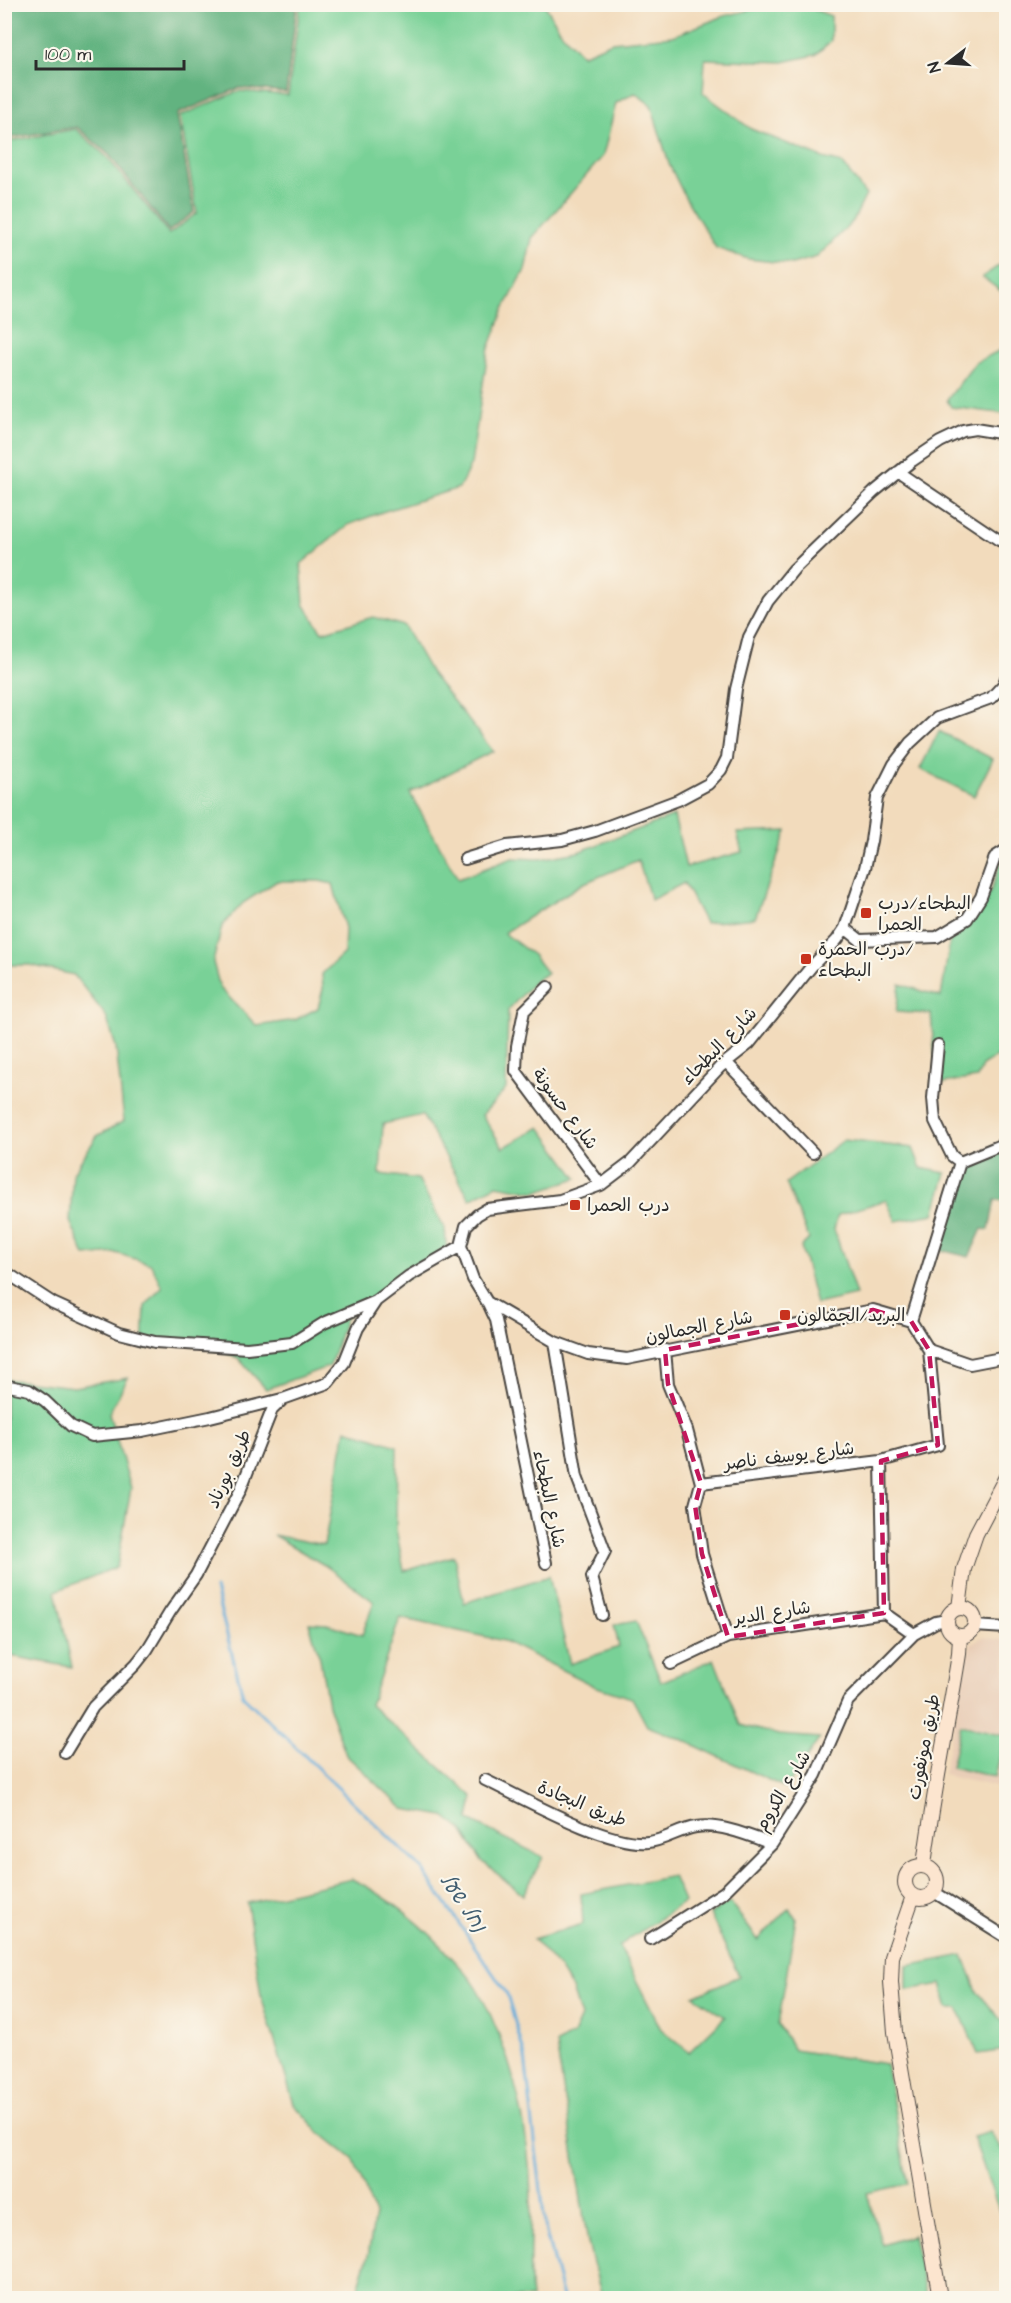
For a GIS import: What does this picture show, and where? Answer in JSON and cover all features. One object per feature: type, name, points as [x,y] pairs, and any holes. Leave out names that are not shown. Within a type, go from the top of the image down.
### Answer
[{"type":"main road","points":[[959,1608],[964,1569],[976,1534],[1006,1477]]},
{"type":"main road","points":[[959,1608],[971,1613],[974,1626],[969,1633],[960,1636],[952,1632],[947,1620],[951,1612],[959,1608]]},
{"type":"main road","name":"طريق مونفورت","points":[[924,1865],[959,1654],[960,1636]]},
{"type":"main road","points":[[919,1865],[929,1867],[936,1876],[937,1887],[934,1892],[924,1898],[914,1896],[906,1889],[905,1879],[909,1870],[919,1865]]},
{"type":"main road","points":[[914,1896],[892,1957],[891,1982],[895,2032],[940,2298]]},
{"type":"street","points":[[465,859],[507,846],[562,840],[595,831],[678,800],[708,784],[721,770],[727,758],[744,652],[749,637],[768,601],[794,569],[874,492],[940,442],[963,431],[991,430],[1006,434]]},
{"type":"street","points":[[898,472],[1006,543]]},
{"type":"street","name":"شارع البطحاء","points":[[461,1246],[466,1226],[487,1209],[560,1200],[601,1185],[630,1163],[726,1062],[748,1044],[845,928],[865,868],[877,798],[894,764],[910,743],[937,718],[990,698],[1004,684],[1006,678]]},
{"type":"street","points":[[845,928],[860,940],[938,937],[967,919],[981,897],[995,857],[1006,850]]},
{"type":"street","name":"شارع حسونة","points":[[548,987],[524,1011],[517,1046],[516,1071],[601,1185]]},
{"type":"street","points":[[938,1045],[933,1098],[935,1121],[952,1156],[960,1162]]},
{"type":"street","points":[[726,1062],[813,1152]]},
{"type":"street","points":[[960,1162],[1006,1143]]},
{"type":"street","points":[[960,1162],[911,1322],[929,1350],[970,1364],[1006,1357]]},
{"type":"street","points":[[4,1271],[53,1303],[119,1332],[155,1342],[247,1348],[292,1343],[324,1323],[376,1301],[409,1276],[461,1246]]},
{"type":"street","name":"شارع الجمالون","points":[[461,1246],[473,1279],[488,1302],[555,1342],[588,1354],[627,1359],[873,1310],[911,1322]]},
{"type":"street","points":[[4,1385],[28,1390],[45,1401],[71,1426],[92,1436],[142,1431],[210,1418],[328,1383],[344,1363],[358,1328],[376,1301]]},
{"type":"street","name":"شارع البطحاء","points":[[488,1302],[496,1320],[546,1563]]},
{"type":"street","points":[[555,1342],[577,1477],[605,1551],[592,1577],[602,1616]]},
{"type":"street","name":"شارع يوسف ناصر","points":[[665,1350],[668,1384],[687,1430],[701,1483],[695,1504],[702,1554],[728,1637]]},
{"type":"street","name":"شارع يوسف ناصر","points":[[701,1483],[881,1461],[938,1445],[929,1350]]},
{"type":"street","name":"طريق بورناد","points":[[65,1753],[93,1707],[147,1650],[196,1575],[240,1491],[272,1410],[283,1398]]},
{"type":"street","points":[[881,1461],[884,1613],[914,1634]]},
{"type":"street","name":"شارع الدير","points":[[671,1664],[728,1637],[884,1613]]},
{"type":"street","name":"شارع الكروم","points":[[650,1939],[724,1892],[772,1844],[816,1775],[848,1701],[914,1634],[936,1622],[947,1620]]},
{"type":"street","points":[[974,1626],[1006,1628]]},
{"type":"street","name":"طريق البجادة","points":[[485,1780],[569,1820],[617,1839],[649,1842],[697,1826],[734,1830],[772,1844]]},
{"type":"street","points":[[934,1892],[1006,1937]]},
{"type":"highlighted area","points":[[873,1310],[911,1321],[929,1350],[938,1445],[881,1461],[884,1613],[728,1637],[702,1554],[695,1505],[701,1483],[668,1384],[665,1350]]},
{"type":"shaded area","points":[[983,1637],[1006,1641],[1006,1789],[943,1775],[971,1643]]},
{"type":"green space","points":[[4,5],[297,5],[286,92],[239,88],[177,114],[194,212],[169,231],[109,155],[77,127],[10,138],[5,131]]},
{"type":"green space","points":[[300,5],[545,5],[561,32],[582,55],[612,42],[673,36],[724,16],[755,9],[810,8],[831,16],[831,41],[815,55],[783,62],[705,59],[703,93],[751,129],[823,158],[842,163],[866,195],[853,221],[817,257],[792,264],[748,259],[716,248],[685,197],[669,164],[651,105],[635,93],[616,103],[603,156],[532,238],[525,270],[504,309],[488,351],[471,464],[459,488],[348,525],[301,564],[304,604],[322,632],[373,617],[404,626],[431,673],[493,751],[410,793],[458,879],[512,858],[540,859],[578,852],[674,816],[686,867],[742,852],[737,833],[787,831],[755,918],[705,923],[684,883],[651,900],[638,860],[582,884],[504,933],[533,955],[547,973],[536,980],[508,1010],[506,1089],[482,1115],[503,1148],[540,1127],[577,1178],[535,1192],[497,1185],[470,1199],[422,1115],[383,1124],[380,1174],[418,1179],[445,1229],[447,1253],[345,1318],[330,1366],[266,1389],[238,1358],[199,1342],[143,1349],[145,1306],[162,1287],[151,1264],[116,1253],[85,1256],[70,1221],[73,1173],[97,1136],[124,1121],[116,1047],[106,1016],[74,975],[30,965],[5,965],[4,135],[10,141],[76,129],[107,157],[169,234],[197,213],[180,116],[239,91],[288,95]],"holes":[[[277,881],[319,881],[333,884],[345,928],[344,953],[322,974],[323,989],[318,1008],[295,1020],[257,1026],[220,988],[213,962],[222,926],[243,903]]]},
{"type":"green space","points":[[1006,261],[1006,303],[1002,292],[982,277]]},
{"type":"green space","points":[[1006,347],[1006,414],[951,407],[947,400],[975,363]]},
{"type":"green space","points":[[939,731],[993,759],[974,796],[920,769]]},
{"type":"green space","points":[[1006,857],[1006,1051],[982,1066],[977,1078],[937,1084],[931,1014],[896,1012],[900,984],[941,997],[951,934],[971,919],[982,905]]},
{"type":"green space","points":[[844,1140],[913,1148],[921,1168],[946,1173],[934,1214],[896,1221],[886,1200],[838,1215],[834,1229],[856,1295],[816,1304],[801,1247],[809,1239],[786,1183]]},
{"type":"green space","points":[[1004,1150],[1006,1201],[995,1200],[989,1230],[982,1229],[969,1257],[936,1249],[962,1167],[974,1158]]},
{"type":"green space","points":[[128,1378],[109,1413],[131,1488],[117,1567],[56,1591],[72,1667],[5,1655],[5,1379],[74,1387]]},
{"type":"green space","points":[[346,1429],[397,1446],[396,1529],[404,1571],[454,1556],[464,1603],[549,1576],[570,1664],[619,1647],[614,1625],[636,1621],[661,1682],[714,1659],[740,1725],[779,1735],[820,1738],[786,1788],[683,1740],[647,1726],[632,1698],[594,1686],[504,1641],[400,1618],[370,1705],[473,1797],[469,1820],[543,1857],[523,1895],[481,1860],[462,1830],[444,1816],[404,1809],[346,1755],[328,1705],[320,1658],[309,1623],[327,1624],[362,1635],[374,1602],[326,1566],[273,1535],[324,1545]]},
{"type":"green space","points":[[961,1725],[1005,1735],[995,1777],[951,1767]]},
{"type":"green space","points":[[673,1876],[684,1902],[619,1946],[661,2029],[689,2052],[725,2017],[694,1996],[739,1976],[710,1914],[730,1902],[758,1940],[789,1908],[796,1918],[778,2025],[794,2050],[886,2064],[908,2184],[867,2193],[882,2245],[913,2235],[926,2298],[602,2298],[588,2243],[556,2044],[573,2035],[581,2017],[572,1989],[559,1968],[533,1939],[583,1924],[581,1894]]},
{"type":"green space","points":[[352,1879],[395,1904],[443,1948],[473,1982],[497,2029],[513,2077],[528,2152],[531,2191],[531,2298],[355,2298],[368,2256],[375,2214],[353,2159],[318,2131],[294,2104],[261,1996],[247,1903]]},
{"type":"green space","points":[[963,1955],[977,1991],[1006,2026],[1006,2050],[978,2054],[958,2008],[948,2008],[941,1984],[907,1990],[907,1966]]},
{"type":"green space","points":[[990,2132],[1006,2155],[1006,2230],[973,2137]]},
{"type":"waterway","name":"נחל שעל","points":[[215,1589],[243,1696],[422,1869],[507,1994],[525,2057],[546,2233],[563,2298]]},
{"type":"place","name":"البطحاء/درب الحمرا","points":[[866,913]]},
{"type":"place","name":"درب الحمرة/ البطحاء","points":[[806,959]]},
{"type":"place","name":"درب الحمرا","points":[[575,1205]]},
{"type":"place","name":"البريد/الجمّالون","points":[[785,1315]]}]
